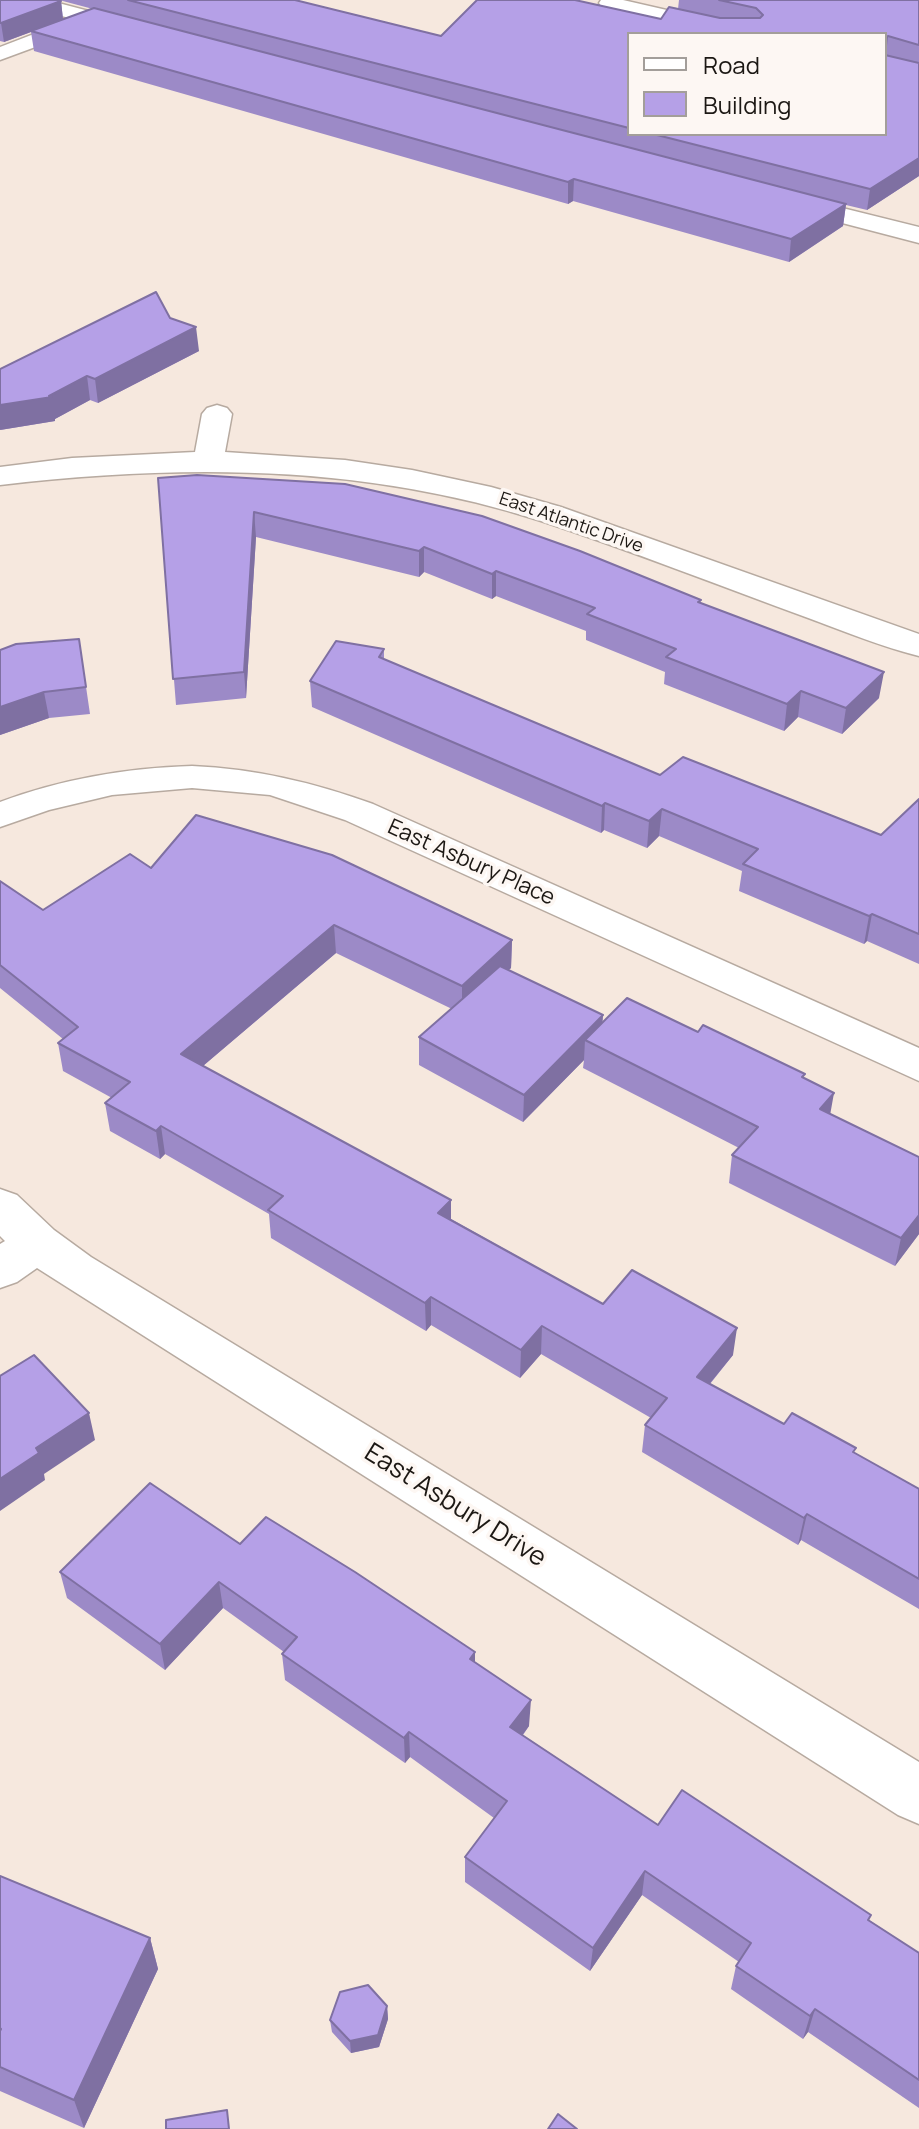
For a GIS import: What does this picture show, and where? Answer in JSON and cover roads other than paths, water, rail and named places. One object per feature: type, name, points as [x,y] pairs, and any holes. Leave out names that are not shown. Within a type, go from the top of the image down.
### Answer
[{"type":"street","points":[[23,0],[155,35]]},
{"type":"street","points":[[611,0],[609,3],[738,32]]},
{"type":"street","points":[[0,54],[130,5]]},
{"type":"street","points":[[764,195],[919,235]]},
{"type":"street","points":[[209,459],[217,414]]},
{"type":"street","name":"East Atlantic Drive","points":[[0,476],[87,465],[209,459],[328,465],[414,478],[498,497],[919,646]]},
{"type":"street","name":"East Asbury Place","points":[[0,815],[80,789],[141,780],[203,778],[264,784],[306,793],[374,819],[919,1066]]},
{"type":"street","name":"East Asbury Drive","points":[[0,1207],[18,1256],[74,1270],[919,1795]]}]
